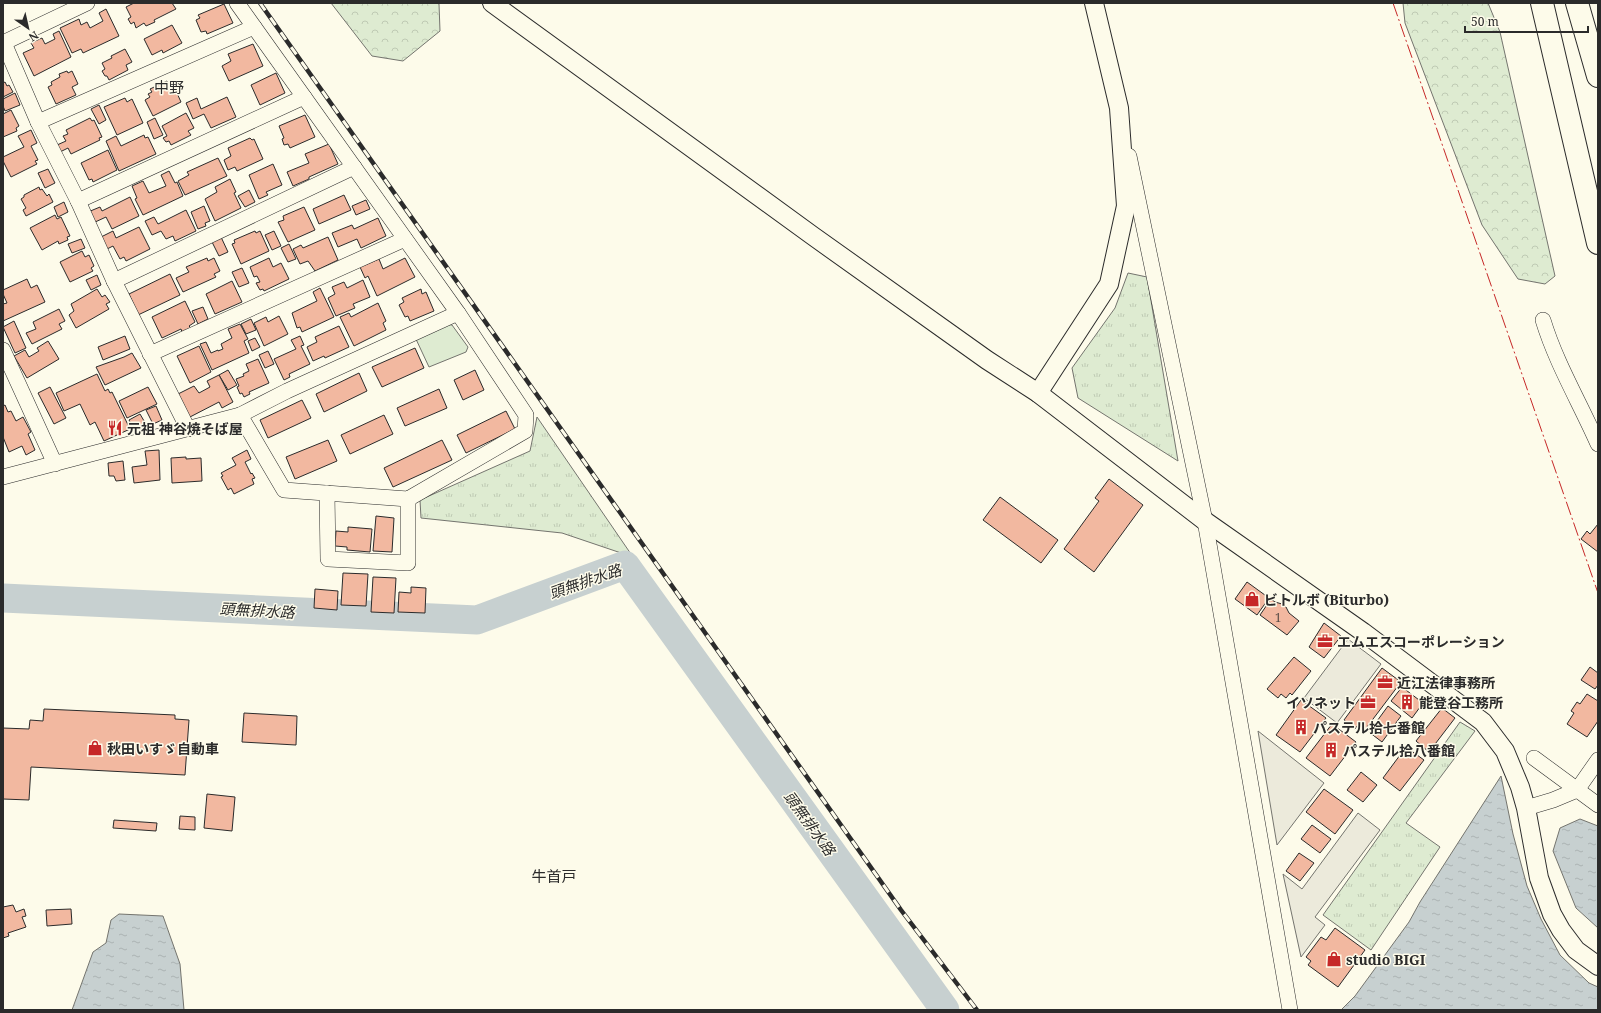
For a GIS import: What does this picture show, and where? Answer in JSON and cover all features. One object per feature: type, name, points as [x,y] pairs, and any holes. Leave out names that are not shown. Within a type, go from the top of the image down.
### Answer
[{"type":"highway","points":[[1542,3],[1598,243]]},
{"type":"highway","points":[[1577,3],[1598,76]]},
{"type":"street","points":[[86,3],[4,43],[38,122],[78,200],[114,281],[188,429]]},
{"type":"street","points":[[237,3],[458,313],[526,415],[525,431],[408,499],[284,490],[240,415]]},
{"type":"street","points":[[492,3],[807,231],[981,355],[1038,393],[1205,521],[1363,632],[1483,722],[1505,751],[1520,787],[1526,808],[1539,878],[1552,914],[1561,930],[1576,950],[1598,966]]},
{"type":"street","points":[[1094,3],[1119,108],[1205,521],[1290,1010]]},
{"type":"street","points":[[38,122],[254,28]]},
{"type":"street","points":[[78,200],[304,98]]},
{"type":"street","points":[[1038,393],[1109,284],[1126,206],[1119,108]]},
{"type":"street","points":[[114,281],[354,167]]},
{"type":"street","points":[[150,354],[405,239]]},
{"type":"street","points":[[3,477],[240,415],[287,391],[458,313]]},
{"type":"street","points":[[1543,320],[1551,345],[1580,402],[1598,444]]},
{"type":"street","points":[[3,350],[55,464]]},
{"type":"street","points":[[327,493],[328,559],[408,563],[408,499]]},
{"type":"street","points":[[1534,758],[1598,805]]},
{"type":"street","points":[[1526,808],[1553,800],[1577,790],[1598,760]]},
{"type":"green space","points":[[331,3],[437,3],[439,4],[440,31],[403,61],[372,56]]},
{"type":"green space","points":[[1403,3],[1488,3],[1500,32],[1555,276],[1545,284],[1518,279],[1482,225],[1405,23]]},
{"type":"green space","points":[[1128,273],[1147,277],[1178,461],[1078,398],[1072,368],[1115,308]]},
{"type":"green space","points":[[445,324],[452,325],[468,347],[466,352],[429,367],[415,337]]},
{"type":"green space","points":[[537,417],[633,557],[562,533],[421,518],[420,500],[530,451]]},
{"type":"green space","points":[[1460,722],[1475,731],[1406,823],[1440,847],[1371,950],[1323,915]]},
{"type":"shaded area","points":[[1348,639],[1381,664],[1337,723],[1304,698]]},
{"type":"shaded area","points":[[1258,731],[1324,783],[1277,845]]},
{"type":"shaded area","points":[[1358,813],[1380,830],[1315,917],[1325,925],[1301,957],[1283,874],[1302,889]]},
{"type":"water","points":[[1501,776],[1513,834],[1527,886],[1541,919],[1560,955],[1589,983],[1598,987],[1598,1010],[1341,1010],[1355,996],[1409,922],[1420,902]]},
{"type":"water","points":[[1580,819],[1598,826],[1598,928],[1576,908],[1553,851],[1560,828]]},
{"type":"water","points":[[119,914],[163,916],[180,964],[184,1010],[72,1010],[93,952],[106,943],[111,920]]},
{"type":"building","points":[[134,3],[172,3],[176,9],[154,20],[155,22],[146,26],[144,23],[136,28],[134,22],[131,24],[128,19],[131,17],[126,7]]},
{"type":"building","points":[[224,4],[233,23],[207,34],[206,31],[201,32],[196,20],[200,18],[198,15]]},
{"type":"building","points":[[106,9],[119,36],[83,53],[81,49],[72,53],[60,28],[79,19],[81,25],[87,22],[90,28],[103,21],[99,13]]},
{"type":"building","points":[[172,25],[182,43],[163,53],[162,50],[152,55],[144,39]]},
{"type":"building","points":[[59,31],[71,57],[34,76],[23,53],[34,48],[31,43],[42,38],[45,44],[55,39],[53,34]]},
{"type":"building","points":[[253,44],[263,66],[229,81],[222,66],[231,61],[228,54]]},
{"type":"building","points":[[125,49],[132,62],[126,65],[128,70],[109,80],[102,71],[105,69],[102,63],[112,58],[111,56]]},
{"type":"building","points":[[67,71],[68,73],[72,71],[78,84],[72,87],[76,95],[56,104],[48,87],[52,85],[51,82],[60,77],[59,74]]},
{"type":"building","points":[[276,73],[285,93],[260,105],[251,85]]},
{"type":"building","points":[[167,81],[168,84],[172,82],[181,102],[153,116],[145,100],[150,97],[148,94],[152,92],[150,89]]},
{"type":"building","points":[[5,82],[7,86],[9,85],[13,92],[3,97],[3,83]]},
{"type":"building","points":[[15,93],[20,105],[5,111],[3,99]]},
{"type":"building","points":[[227,97],[236,117],[211,128],[204,114],[193,119],[186,103],[197,98],[201,109]]},
{"type":"building","points":[[125,98],[127,102],[132,99],[143,123],[117,135],[104,107]]},
{"type":"building","points":[[99,105],[106,120],[99,124],[91,109]]},
{"type":"building","points":[[11,110],[19,126],[16,128],[17,131],[3,137],[3,114]]},
{"type":"building","points":[[186,113],[194,128],[188,131],[191,135],[171,145],[169,141],[166,142],[163,138],[167,136],[162,126]]},
{"type":"building","points":[[305,115],[315,137],[290,148],[288,144],[284,145],[282,139],[284,138],[279,126]]},
{"type":"building","points":[[90,118],[92,121],[94,120],[102,137],[99,138],[100,140],[71,154],[68,148],[60,152],[57,145],[66,141],[63,136],[68,134],[66,130]]},
{"type":"building","points":[[155,118],[163,135],[154,139],[147,122]]},
{"type":"building","points":[[31,130],[37,143],[31,146],[38,160],[35,161],[37,164],[11,177],[3,161],[3,157],[24,147],[18,136]]},
{"type":"building","points":[[144,135],[145,138],[148,137],[156,154],[119,171],[106,141],[116,136],[121,146]]},
{"type":"building","points":[[250,138],[252,140],[254,139],[263,159],[237,171],[235,167],[228,170],[224,160],[231,156],[228,148]]},
{"type":"building","points":[[329,144],[338,164],[293,186],[287,172],[309,163],[305,154]]},
{"type":"building","points":[[108,150],[117,170],[93,182],[92,179],[89,180],[81,163]]},
{"type":"building","points":[[218,158],[227,176],[185,195],[178,181],[189,175],[187,172]]},
{"type":"building","points":[[273,164],[282,185],[266,192],[268,195],[259,199],[249,175]]},
{"type":"building","points":[[48,169],[55,183],[45,188],[38,173]]},
{"type":"building","points":[[169,171],[175,183],[177,182],[183,196],[143,215],[135,199],[137,198],[132,186],[143,181],[149,193],[166,186],[161,175]]},
{"type":"building","points":[[230,179],[236,192],[234,193],[241,208],[215,221],[205,199],[217,192],[215,187]]},
{"type":"building","points":[[39,187],[40,190],[42,189],[47,196],[49,194],[53,202],[26,216],[23,210],[26,208],[21,199],[24,195]]},
{"type":"building","points":[[249,190],[255,202],[245,207],[238,196]]},
{"type":"building","points":[[344,195],[351,210],[319,224],[313,209]]},
{"type":"building","points":[[130,197],[139,216],[112,229],[106,217],[93,223],[88,212],[100,207],[102,211]]},
{"type":"building","points":[[366,200],[370,209],[356,215],[352,206]]},
{"type":"building","points":[[64,202],[68,212],[58,217],[54,207]]},
{"type":"building","points":[[204,206],[210,221],[205,223],[206,226],[198,229],[191,212]]},
{"type":"building","points":[[304,207],[315,230],[288,242],[278,222],[284,220],[283,216]]},
{"type":"building","points":[[186,210],[196,231],[175,241],[173,236],[166,239],[161,231],[152,235],[145,221],[154,217],[158,224]]},
{"type":"building","points":[[55,215],[57,219],[61,217],[70,236],[67,237],[68,240],[59,244],[58,241],[42,250],[30,228]]},
{"type":"building","points":[[378,218],[386,236],[361,248],[357,239],[338,247],[332,233],[352,225],[354,229]]},
{"type":"building","points":[[139,227],[150,249],[126,261],[124,257],[120,259],[113,246],[105,250],[99,238],[113,231],[116,238]]},
{"type":"building","points":[[255,231],[256,233],[260,231],[269,251],[241,264],[232,244],[235,243],[234,240]]},
{"type":"building","points":[[274,231],[281,246],[272,250],[265,235]]},
{"type":"building","points":[[221,237],[228,252],[219,256],[212,242]]},
{"type":"building","points":[[328,237],[338,260],[315,271],[308,261],[300,264],[293,249],[301,245],[303,248]]},
{"type":"building","points":[[81,239],[85,248],[72,253],[68,244]]},
{"type":"building","points":[[289,244],[296,259],[288,262],[281,248]]},
{"type":"building","points":[[82,251],[85,257],[89,255],[94,266],[91,268],[93,271],[70,282],[60,262]]},
{"type":"building","points":[[207,258],[208,261],[214,258],[220,271],[214,274],[216,277],[183,292],[176,278],[189,272],[186,267]]},
{"type":"building","points":[[269,258],[273,267],[281,263],[289,279],[264,291],[263,289],[260,290],[256,283],[260,282],[257,276],[254,277],[250,267]]},
{"type":"building","points":[[405,258],[415,277],[377,296],[368,276],[365,278],[360,267],[379,259],[383,269]]},
{"type":"building","points":[[242,268],[249,283],[239,287],[232,272]]},
{"type":"building","points":[[170,274],[180,295],[138,315],[129,294]]},
{"type":"building","points":[[97,275],[101,285],[91,290],[86,280]]},
{"type":"building","points":[[27,279],[31,288],[37,285],[45,302],[3,321],[3,304],[7,303],[3,290]]},
{"type":"building","points":[[363,280],[370,297],[353,304],[355,308],[336,316],[328,298],[335,294],[332,287],[344,282],[347,288]]},
{"type":"building","points":[[232,281],[242,302],[215,314],[206,294]]},
{"type":"building","points":[[320,288],[334,317],[302,332],[300,327],[297,328],[292,313],[317,301],[313,292]]},
{"type":"building","points":[[97,289],[102,297],[105,295],[110,302],[106,304],[109,309],[76,328],[69,315],[74,311],[71,304]]},
{"type":"building","points":[[421,289],[422,294],[426,292],[434,311],[410,321],[408,316],[405,317],[399,305],[404,302],[402,298]]},
{"type":"building","points":[[185,301],[195,322],[189,326],[191,328],[182,332],[181,329],[162,338],[152,317]]},
{"type":"building","points":[[378,303],[386,321],[383,323],[386,330],[354,346],[340,317],[349,313],[351,317]]},
{"type":"building","points":[[203,307],[208,319],[198,324],[192,311]]},
{"type":"building","points":[[59,309],[65,321],[59,324],[62,329],[32,344],[26,333],[36,329],[33,322]]},
{"type":"building","points":[[279,316],[288,334],[264,346],[254,323],[266,317],[268,322]]},
{"type":"building","points":[[251,319],[256,330],[246,334],[241,324]]},
{"type":"building","points":[[14,321],[26,348],[15,353],[3,327]]},
{"type":"building","points":[[240,324],[248,339],[244,341],[249,353],[212,370],[200,344],[206,342],[211,353],[223,349],[221,344],[232,338],[228,329]]},
{"type":"building","points":[[339,326],[349,347],[325,358],[324,356],[313,361],[307,347],[317,342],[315,337]]},
{"type":"building","points":[[125,336],[130,349],[103,360],[98,347]]},
{"type":"building","points":[[300,336],[304,345],[301,346],[310,364],[289,374],[290,377],[284,380],[274,359],[296,349],[291,340]]},
{"type":"building","points":[[255,338],[260,347],[252,351],[248,341]]},
{"type":"building","points":[[48,341],[59,359],[27,378],[14,356],[25,350],[29,357],[39,351],[37,348]]},
{"type":"building","points":[[199,346],[211,372],[190,383],[177,356]]},
{"type":"building","points":[[415,348],[424,368],[382,387],[372,367]]},
{"type":"building","points":[[268,351],[274,364],[265,368],[259,355]]},
{"type":"building","points":[[132,353],[141,368],[105,385],[96,367]]},
{"type":"building","points":[[258,359],[269,383],[249,392],[250,394],[244,397],[242,393],[240,394],[236,379],[244,376],[243,374],[249,371],[246,364]]},
{"type":"building","points":[[228,370],[237,385],[228,390],[219,375]]},
{"type":"building","points":[[475,370],[484,390],[463,400],[454,380]]},
{"type":"building","points":[[359,373],[367,391],[324,412],[316,394]]},
{"type":"building","points":[[97,374],[105,391],[108,389],[110,393],[112,392],[130,429],[104,441],[95,422],[90,425],[80,404],[64,411],[56,393]]},
{"type":"building","points":[[219,375],[233,402],[222,408],[219,402],[188,418],[176,395],[194,386],[199,393],[210,387],[207,381]]},
{"type":"building","points":[[50,387],[66,418],[54,424],[38,393]]},
{"type":"building","points":[[148,387],[157,404],[127,418],[119,401]]},
{"type":"building","points":[[439,389],[447,408],[405,426],[397,408]]},
{"type":"building","points":[[302,400],[311,418],[268,438],[260,420]]},
{"type":"building","points":[[5,405],[8,412],[11,411],[16,421],[23,417],[31,432],[28,434],[35,450],[26,455],[22,446],[9,452],[3,437],[3,406]]},
{"type":"building","points":[[156,406],[162,420],[153,424],[146,410]]},
{"type":"building","points":[[506,411],[515,429],[466,453],[457,435]]},
{"type":"building","points":[[140,414],[147,426],[135,432],[129,420]]},
{"type":"building","points":[[384,415],[393,434],[350,454],[341,435]]},
{"type":"building","points":[[328,440],[337,461],[295,479],[286,457]]},
{"type":"building","points":[[442,440],[452,460],[393,487],[384,468]]},
{"type":"building","points":[[159,450],[160,480],[134,483],[132,467],[147,465],[145,451]]},
{"type":"building","points":[[247,450],[251,459],[245,462],[251,474],[252,473],[255,478],[252,479],[254,484],[234,494],[231,488],[228,490],[221,477],[223,476],[221,473],[236,465],[232,458]]},
{"type":"building","points":[[186,457],[186,459],[201,458],[202,481],[172,483],[171,458]]},
{"type":"building","points":[[123,461],[125,480],[116,481],[114,476],[109,476],[108,463]]},
{"type":"building","points":[[1109,479],[1143,505],[1094,572],[1064,549],[1099,501],[1095,498]]},
{"type":"building","points":[[1000,497],[1058,540],[1041,563],[983,520]]},
{"type":"building","points":[[376,516],[394,518],[392,552],[373,551]]},
{"type":"building","points":[[1598,524],[1598,552],[1581,539],[1587,531],[1590,534]]},
{"type":"building","points":[[348,527],[372,529],[370,552],[347,550],[347,547],[335,546],[336,531],[348,532]]},
{"type":"building","points":[[343,573],[368,574],[366,606],[341,605]]},
{"type":"building","points":[[373,577],[396,578],[394,613],[371,612]]},
{"type":"building","name":"ビトルボ (Biturbo)","points":[[1247,582],[1269,598],[1257,615],[1235,599]]},
{"type":"building","points":[[411,587],[426,588],[425,613],[398,612],[399,592],[411,593]]},
{"type":"building","points":[[315,589],[338,591],[337,610],[314,608]]},
{"type":"building","points":[[1271,599],[1286,607],[1289,613],[1299,621],[1287,635],[1260,615]]},
{"type":"building","name":"エムエスコーポレーション","points":[[1324,623],[1341,636],[1324,658],[1309,647]]},
{"type":"building","points":[[1294,657],[1311,671],[1292,695],[1290,693],[1286,698],[1281,694],[1278,698],[1267,689]]},
{"type":"building","points":[[1590,667],[1598,673],[1598,685],[1595,689],[1581,680]]},
{"type":"building","points":[[1382,668],[1401,682],[1364,731],[1357,726],[1355,729],[1344,720]]},
{"type":"building","name":"能登谷工務所","points":[[1402,687],[1423,703],[1412,718],[1391,701]]},
{"type":"building","points":[[1587,694],[1598,701],[1598,721],[1587,737],[1567,724],[1574,713],[1571,711],[1577,702],[1580,704]]},
{"type":"building","name":"パステル拾七番館","points":[[1301,700],[1326,718],[1300,752],[1276,735]]},
{"type":"building","points":[[1388,706],[1401,716],[1382,742],[1369,732]]},
{"type":"building","points":[[1442,708],[1455,718],[1429,752],[1416,741]]},
{"type":"building","name":"秋田いすゞ自動車","points":[[44,709],[175,715],[175,719],[189,720],[185,775],[31,767],[29,800],[3,799],[3,728],[29,729],[30,720],[43,721]]},
{"type":"building","points":[[244,713],[297,716],[296,745],[242,742]]},
{"type":"building","name":"パステル拾八番館","points":[[1332,724],[1356,742],[1330,776],[1306,758]]},
{"type":"building","points":[[1406,747],[1424,760],[1400,791],[1383,778]]},
{"type":"building","points":[[1361,772],[1377,785],[1363,802],[1347,790]]},
{"type":"building","points":[[1324,789],[1353,810],[1335,834],[1306,812]]},
{"type":"building","points":[[207,794],[235,797],[232,831],[204,828]]},
{"type":"building","points":[[180,816],[195,817],[195,830],[179,829]]},
{"type":"building","points":[[114,820],[157,823],[156,831],[113,828]]},
{"type":"building","points":[[1312,825],[1331,839],[1320,853],[1301,839]]},
{"type":"building","points":[[1299,853],[1314,863],[1300,881],[1286,871]]},
{"type":"building","points":[[13,905],[16,912],[24,909],[26,916],[22,917],[26,927],[8,933],[9,936],[3,938],[3,907]]},
{"type":"building","points":[[71,909],[72,924],[47,926],[46,910]]},
{"type":"building","name":"studio BIGI","points":[[1335,928],[1365,950],[1338,987],[1308,965],[1311,961],[1306,957],[1321,937],[1326,940]]},
{"type":"waterway","name":"頭無排水路","points":[[3,598],[477,620],[625,565],[945,1010]]},
{"type":"railway","points":[[260,3],[901,910],[977,1010]]},
{"type":"power","points":[[1393,3],[1598,593]]},
{"type":"place","name":"元祖 神谷焼そば屋","points":[[115,428]]},
{"type":"place","name":"ビトルボ (Biturbo)","points":[[1252,599]]},
{"type":"place","name":"エムエスコーポレーション","points":[[1325,641]]},
{"type":"place","name":"近江法律事務所","points":[[1385,682]]},
{"type":"place","name":"イソネット","points":[[1368,702]]},
{"type":"place","name":"能登谷工務所","points":[[1407,702]]},
{"type":"place","name":"パステル拾七番館","points":[[1301,727]]},
{"type":"place","name":"秋田いすゞ自動車","points":[[95,748]]},
{"type":"place","name":"パステル拾八番館","points":[[1331,750]]},
{"type":"place","name":"studio BIGI","points":[[1334,959]]},
{"type":"district","name":"中野","points":[[169,87]]},
{"type":"district","name":"牛首戸","points":[[554,876]]}]
